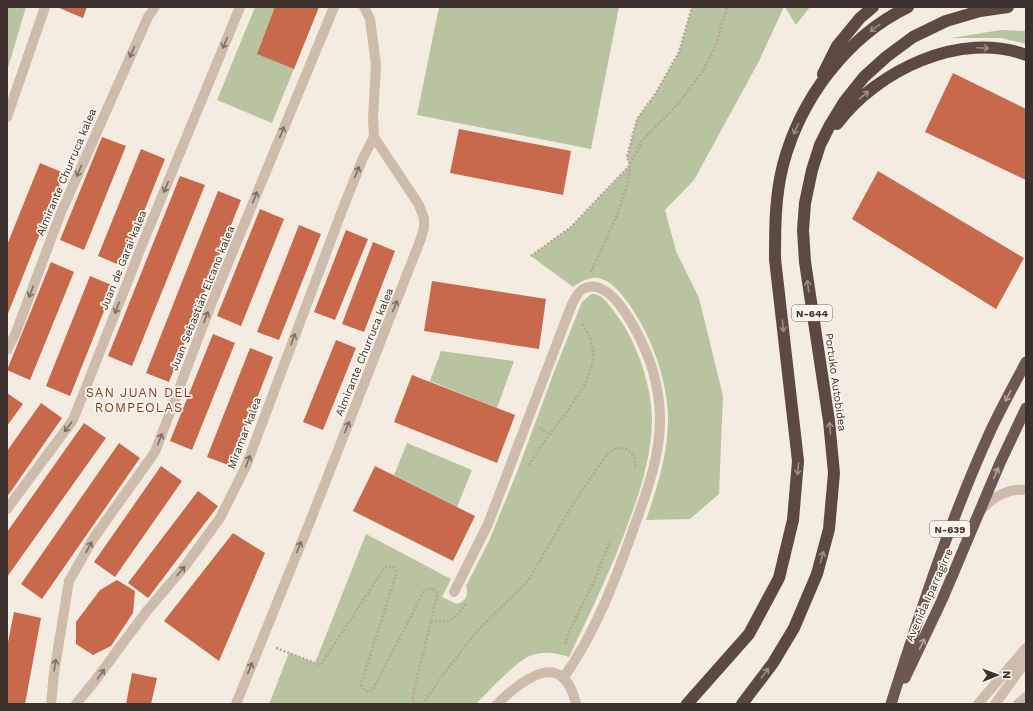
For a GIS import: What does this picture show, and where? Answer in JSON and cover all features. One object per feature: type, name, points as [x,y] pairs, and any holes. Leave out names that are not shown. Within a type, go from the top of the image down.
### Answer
[{"type":"highway","points":[[807,104],[837,46],[860,18],[873,7]]},
{"type":"highway","name":"N-644","points":[[687,704],[749,634],[779,578],[793,520],[798,461],[775,259],[777,197],[783,165],[792,136],[807,104],[821,82],[850,49],[871,30],[899,11],[908,7]]},
{"type":"highway","name":"Portuko Autobidea","points":[[742,704],[773,663],[794,628],[816,574],[829,529],[834,473],[829,421],[805,262],[803,230],[805,203],[812,170],[820,145],[844,102],[864,77],[886,57],[913,37],[946,21],[980,11],[1008,7]]},
{"type":"highway","points":[[820,145],[843,116],[875,86],[901,70],[922,60],[948,51],[974,48],[1000,49],[1026,55]]},
{"type":"highway","name":"N-639","points":[[892,704],[923,602],[966,488],[990,431],[1026,362]]},
{"type":"highway","name":"Avenida Iparragirre","points":[[892,704],[942,600],[1000,463],[1026,408]]},
{"type":"street","points":[[7,117],[45,7]]},
{"type":"street","name":"Almirante Churruca kalea","points":[[7,350],[15,335],[60,215],[148,17],[155,7]]},
{"type":"street","name":"Juan de Garai kalea","points":[[7,509],[73,420],[144,240],[240,7]]},
{"type":"street","name":"Juan Sebastián Elcano kalea","points":[[51,704],[54,673],[69,581],[93,539],[155,452],[212,302],[334,7]]},
{"type":"street","points":[[364,7],[370,19],[376,65],[373,118],[374,136]]},
{"type":"street","name":"Almirante Churruca kalea","points":[[236,704],[415,256],[424,228],[424,218],[419,205],[374,136]]},
{"type":"street","name":"Miramar kalea","points":[[76,704],[146,612],[185,566],[220,518],[246,466],[343,208],[363,158],[374,136]]},
{"type":"street","points":[[454,592],[488,524],[568,314],[577,295],[583,289],[593,287],[602,288],[616,301],[632,323],[644,347],[653,371],[658,396],[660,419],[658,449],[652,479],[608,594],[579,656],[564,677]]},
{"type":"street","points":[[977,516],[984,506],[992,500],[1011,491],[1026,490]]},
{"type":"street","points":[[978,704],[1026,648]]},
{"type":"street","points":[[1006,672],[1026,660]]},
{"type":"street","points":[[995,704],[1026,660]]},
{"type":"street","points":[[497,704],[510,691],[531,677],[544,672],[555,673],[564,677],[574,692],[576,704]]},
{"type":"street","points":[[1018,704],[1026,697]]},
{"type":"path","points":[[583,289],[617,214],[627,186],[630,165],[627,157],[638,120],[656,93],[679,52],[692,7]]},
{"type":"path","points":[[532,256],[570,227],[630,165],[642,141],[677,105],[703,71],[716,45],[727,7]]},
{"type":"path","points":[[527,467],[582,391],[589,375],[592,359],[592,345],[588,332],[580,322],[568,314]]},
{"type":"path","points":[[424,704],[440,678],[476,632],[528,581],[572,506],[609,452],[615,449],[624,448],[631,452],[635,459],[635,470]]},
{"type":"path","points":[[564,646],[612,538]]},
{"type":"path","points":[[261,642],[318,664],[322,663],[385,567],[393,567],[396,570],[396,575],[361,684],[362,689],[365,691],[369,691],[373,688],[424,591],[432,588],[436,591],[437,596],[412,699],[415,704]]},
{"type":"path","points":[[431,621],[442,622],[451,620],[458,616],[469,600]]},
{"type":"green space","points":[[7,7],[26,7],[7,71]]},
{"type":"green space","points":[[255,7],[319,7],[272,123],[217,100]]},
{"type":"green space","points":[[439,7],[619,7],[591,149],[417,115]]},
{"type":"green space","points":[[692,7],[784,7],[758,63],[694,180],[665,210],[676,251],[699,298],[723,396],[719,494],[690,519],[646,520],[662,468],[668,427],[668,413],[664,383],[649,339],[626,300],[610,283],[602,279],[591,278],[573,287],[531,256],[571,227],[630,165],[627,157],[637,119],[656,93],[679,52]]},
{"type":"green space","points":[[785,7],[810,7],[796,25]]},
{"type":"green space","points":[[1001,30],[1026,31],[1026,44],[1001,38],[951,38]]},
{"type":"green space","points":[[591,294],[597,294],[610,306],[626,329],[641,361],[650,395],[652,431],[646,469],[630,518],[609,571],[569,657],[546,653],[532,655],[526,658],[503,676],[476,704],[269,704],[289,653],[315,663],[366,534],[451,579],[442,597],[457,604],[465,599],[467,594],[466,586],[489,541],[582,302]]},
{"type":"green space","points":[[441,351],[514,361],[497,408],[430,381]]},
{"type":"green space","points":[[407,443],[472,470],[457,507],[394,475]]},
{"type":"building","points":[[57,7],[87,7],[83,18]]},
{"type":"building","points":[[275,7],[319,7],[294,69],[257,54]]},
{"type":"building","points":[[953,73],[1026,109],[1026,180],[925,132]]},
{"type":"building","points":[[459,129],[571,151],[563,195],[450,173]]},
{"type":"building","points":[[102,137],[126,146],[84,250],[60,240]]},
{"type":"building","points":[[141,149],[165,159],[122,266],[98,256]]},
{"type":"building","points":[[40,163],[64,173],[7,316],[7,245]]},
{"type":"building","points":[[878,171],[1024,258],[996,309],[852,219]]},
{"type":"building","points":[[180,176],[205,185],[132,366],[108,356]]},
{"type":"building","points":[[218,191],[241,200],[169,382],[146,373]]},
{"type":"building","points":[[260,209],[284,219],[241,326],[217,316]]},
{"type":"building","points":[[299,225],[321,234],[279,340],[257,332]]},
{"type":"building","points":[[346,230],[368,239],[335,320],[314,312]]},
{"type":"building","points":[[373,242],[395,251],[364,332],[342,324]]},
{"type":"building","points":[[51,262],[74,272],[30,380],[7,370]]},
{"type":"building","points":[[90,276],[114,286],[70,396],[46,386]]},
{"type":"building","points":[[432,281],[546,299],[539,349],[424,331]]},
{"type":"building","points":[[213,334],[235,343],[192,450],[170,441]]},
{"type":"building","points":[[336,340],[356,348],[323,430],[303,422]]},
{"type":"building","points":[[250,348],[273,357],[231,466],[207,457]]},
{"type":"building","points":[[412,375],[515,415],[497,463],[394,422]]},
{"type":"building","points":[[7,393],[23,404],[7,426]]},
{"type":"building","points":[[41,403],[62,418],[7,497],[7,451]]},
{"type":"building","points":[[84,423],[106,438],[7,577],[7,532]]},
{"type":"building","points":[[119,443],[140,458],[42,599],[21,584]]},
{"type":"building","points":[[161,466],[182,481],[115,577],[94,562]]},
{"type":"building","points":[[375,466],[475,516],[453,561],[353,511]]},
{"type":"building","points":[[198,491],[218,506],[148,598],[128,583]]},
{"type":"building","points":[[233,533],[265,553],[219,661],[164,621]]},
{"type":"building","points":[[117,580],[135,591],[133,613],[111,646],[93,655],[76,644],[76,622],[100,590]]},
{"type":"building","points":[[14,612],[41,618],[25,704],[7,704],[7,647]]},
{"type":"building","points":[[132,673],[157,678],[151,704],[126,704]]},
{"type":"district","name":"SAN JUAN DEL ROMPEOLAS","points":[[139,400]]}]
